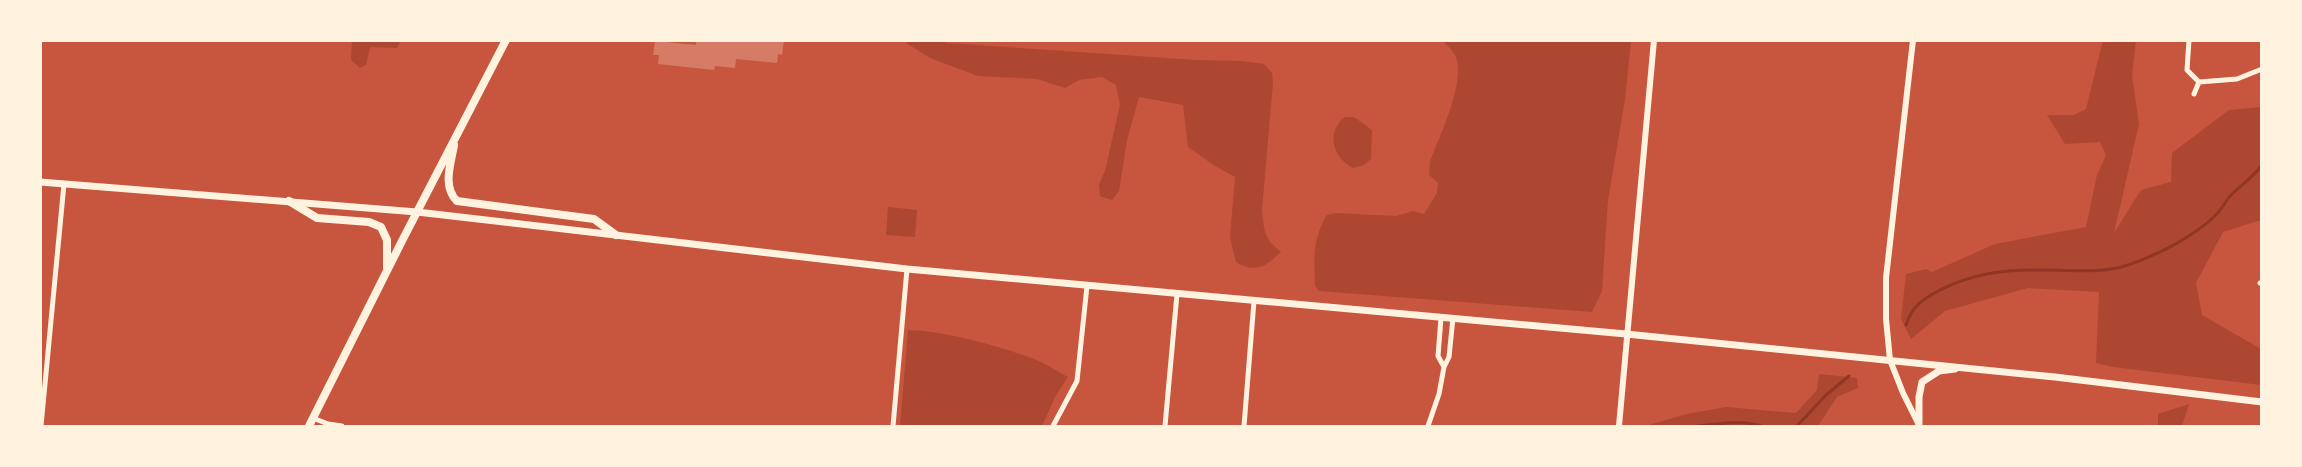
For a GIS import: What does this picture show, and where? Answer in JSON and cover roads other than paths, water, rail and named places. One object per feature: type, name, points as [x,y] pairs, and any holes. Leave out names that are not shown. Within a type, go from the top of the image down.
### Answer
[{"type":"main road","points":[[309,426],[506,40]]},
{"type":"main road","points":[[455,138],[448,185],[457,201],[594,219],[616,235]]},
{"type":"main road","points":[[40,182],[417,212],[907,269],[1965,367],[2262,402]]},
{"type":"main road","points":[[288,201],[317,218],[369,222],[381,227],[387,240],[387,271]]},
{"type":"main road","points":[[1920,425],[1920,388],[1925,379],[1939,371],[1965,367]]},
{"type":"street","points":[[1619,425],[1654,40]]},
{"type":"street","points":[[1913,40],[1886,278],[1886,319],[1890,360],[1903,393],[1920,425]]},
{"type":"street","points":[[2189,40],[2187,70],[2199,82],[2237,79],[2262,69]]},
{"type":"street","points":[[2194,94],[2199,82]]},
{"type":"street","points":[[41,426],[64,184]]},
{"type":"street","points":[[892,426],[907,269]]},
{"type":"street","points":[[1053,426],[1077,381],[1087,285]]},
{"type":"street","points":[[1165,426],[1177,294]]},
{"type":"street","points":[[1244,426],[1254,301]]},
{"type":"street","points":[[1442,318],[1438,356],[1444,367]]},
{"type":"street","points":[[1428,426],[1439,394],[1444,367],[1449,357],[1453,318]]},
{"type":"street","points":[[313,418],[342,426]]},
{"type":"waterway","points":[[1906,325],[1911,313],[1923,300],[1940,290],[1975,277],[2024,270],[2105,270],[2128,265],[2151,256],[2186,238],[2207,223],[2218,213],[2232,194],[2262,165]]},
{"type":"waterway","points":[[1797,426],[1826,395],[1849,376]]},
{"type":"waterway","points":[[1697,426],[1738,422],[1761,426]]}]
